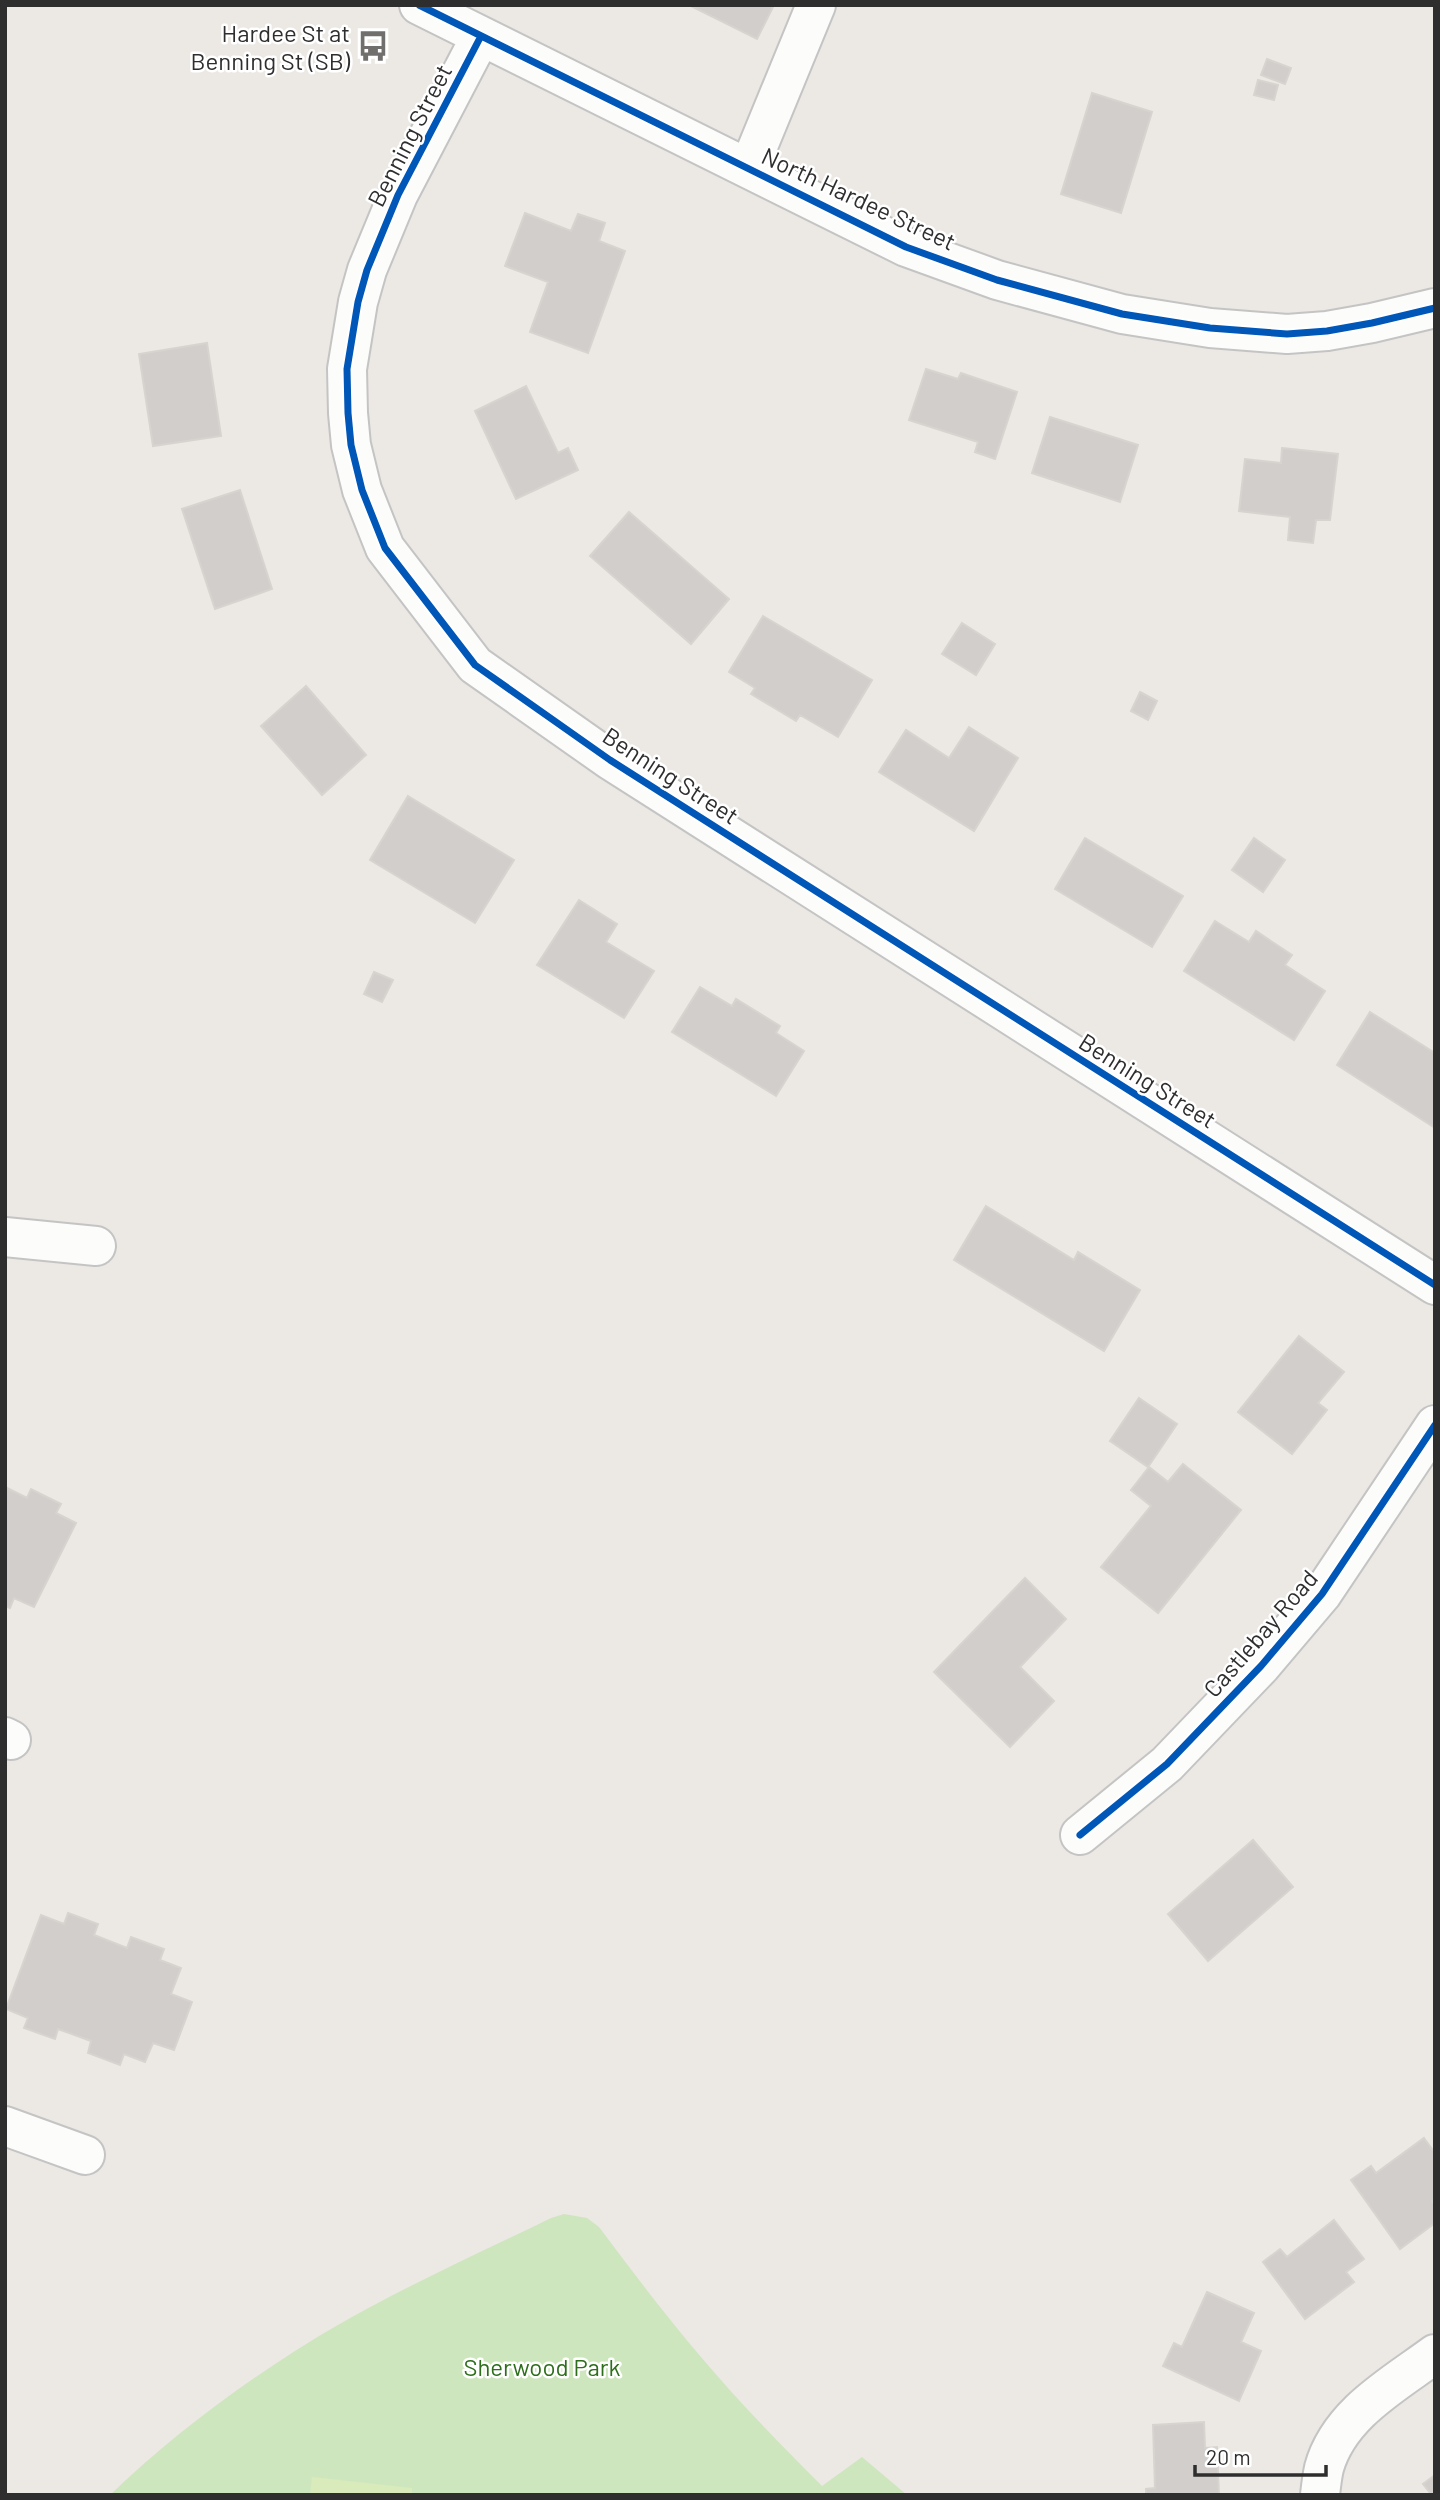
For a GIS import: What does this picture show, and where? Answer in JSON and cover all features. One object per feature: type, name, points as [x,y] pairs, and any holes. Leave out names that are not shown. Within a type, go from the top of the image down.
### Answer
[{"type":"street","name":"North Hardee Street","points":[[419,5],[906,247],[997,280],[1122,314],[1210,328],[1287,334],[1349,327],[1435,309]]},
{"type":"street","points":[[748,168],[816,5]]},
{"type":"street","name":"Benning Street","points":[[481,36],[398,195],[367,270],[358,302],[347,369],[351,445],[362,490],[385,548],[393,559],[475,665],[598,752],[1435,1285]]},
{"type":"street","points":[[5,1237],[96,1246]]},
{"type":"street","name":"Castlebay Road","points":[[1080,1835],[1167,1764],[1261,1666],[1322,1594],[1435,1425]]},
{"type":"street","points":[[5,2126],[85,2155]]},
{"type":"street","points":[[1320,2495],[1324,2467],[1341,2431],[1369,2402],[1435,2354]]},
{"type":"green space","name":"Sherwood Park","points":[[564,2214],[587,2218],[599,2227],[715,2374],[822,2486],[862,2457],[907,2495],[110,2495],[199,2418],[295,2351],[389,2297]]},
{"type":"green space","points":[[312,2477],[412,2488],[412,2495],[310,2495]]},
{"type":"building","points":[[689,5],[774,5],[757,39]]},
{"type":"building","points":[[1267,59],[1291,68],[1285,84],[1261,75]]},
{"type":"building","points":[[1258,80],[1278,85],[1274,100],[1254,95]]},
{"type":"building","points":[[1092,93],[1152,112],[1121,213],[1061,194]]},
{"type":"building","points":[[525,213],[571,231],[578,214],[605,223],[599,241],[625,251],[588,353],[530,332],[548,282],[505,266]]},
{"type":"building","points":[[207,343],[221,436],[153,446],[139,354]]},
{"type":"building","points":[[926,369],[958,379],[961,373],[1017,392],[995,459],[975,452],[978,442],[909,420]]},
{"type":"building","points":[[526,386],[558,453],[568,448],[578,470],[516,499],[475,411]]},
{"type":"building","points":[[1050,417],[1138,445],[1120,502],[1032,473]]},
{"type":"building","points":[[1282,448],[1338,454],[1330,520],[1316,520],[1313,543],[1288,540],[1290,517],[1239,511],[1245,459],[1281,463]]},
{"type":"building","points":[[240,490],[272,589],[215,609],[182,509]]},
{"type":"building","points":[[629,512],[729,599],[691,644],[590,556]]},
{"type":"building","points":[[763,616],[872,680],[838,737],[800,715],[796,721],[751,694],[755,688],[729,672]]},
{"type":"building","points":[[962,623],[995,644],[976,675],[942,654]]},
{"type":"building","points":[[306,686],[366,755],[322,795],[261,726]]},
{"type":"building","points":[[1140,692],[1157,701],[1148,720],[1131,711]]},
{"type":"building","points":[[969,727],[1018,758],[974,831],[879,772],[906,730],[949,758]]},
{"type":"building","points":[[408,796],[514,860],[475,923],[370,860]]},
{"type":"building","points":[[1085,838],[1183,896],[1152,947],[1055,889]]},
{"type":"building","points":[[1254,838],[1285,860],[1263,892],[1232,870]]},
{"type":"building","points":[[579,900],[617,924],[606,942],[654,971],[624,1018],[537,965]]},
{"type":"building","points":[[1215,921],[1249,942],[1256,931],[1292,955],[1285,965],[1325,991],[1294,1040],[1184,971]]},
{"type":"building","points":[[374,972],[393,980],[382,1002],[364,994]]},
{"type":"building","points":[[700,987],[732,1006],[736,999],[780,1026],[776,1033],[804,1051],[776,1096],[672,1032]]},
{"type":"building","points":[[1370,1012],[1435,1053],[1435,1128],[1337,1065]]},
{"type":"building","points":[[986,1206],[1074,1260],[1078,1252],[1140,1290],[1104,1351],[954,1260]]},
{"type":"building","points":[[1299,1336],[1344,1372],[1318,1403],[1327,1410],[1292,1454],[1238,1412]]},
{"type":"building","points":[[1139,1398],[1177,1424],[1148,1467],[1110,1441]]},
{"type":"building","points":[[1183,1464],[1241,1510],[1158,1613],[1101,1567],[1151,1506],[1131,1490],[1149,1467],[1168,1482]]},
{"type":"building","points":[[5,1487],[27,1498],[31,1489],[61,1504],[56,1513],[76,1523],[34,1607],[14,1598],[10,1608],[5,1606]]},
{"type":"building","points":[[1025,1578],[1066,1619],[1020,1667],[1054,1701],[1010,1747],[934,1672]]},
{"type":"building","points":[[1253,1840],[1293,1887],[1208,1961],[1168,1914]]},
{"type":"building","points":[[68,1913],[98,1924],[94,1935],[127,1948],[131,1937],[164,1949],[160,1960],[181,1968],[171,1994],[192,2002],[174,2050],[153,2043],[145,2062],[124,2054],[120,2065],[88,2053],[91,2041],[58,2029],[55,2039],[24,2028],[28,2018],[6,2009],[41,1915],[64,1924]]},
{"type":"building","points":[[1424,2138],[1435,2153],[1435,2199],[1432,2201],[1435,2205],[1435,2223],[1400,2249],[1351,2180],[1371,2166],[1376,2173]]},
{"type":"building","points":[[1334,2220],[1364,2259],[1346,2272],[1354,2282],[1305,2319],[1263,2262],[1280,2249],[1287,2257]]},
{"type":"building","points":[[1207,2292],[1254,2313],[1241,2342],[1261,2351],[1239,2401],[1163,2366],[1174,2343],[1182,2347]]},
{"type":"building","points":[[1204,2422],[1205,2448],[1217,2447],[1219,2495],[1146,2495],[1146,2489],[1155,2488],[1153,2425]]},
{"type":"building","points":[[1435,2475],[1435,2495],[1427,2495],[1430,2493],[1423,2484]]},
{"type":"cycle path","points":[[419,5],[906,247],[997,280],[1122,314],[1210,328],[1287,334],[1327,331],[1435,308]]},
{"type":"cycle path","points":[[481,36],[398,195],[367,270],[358,302],[347,369],[351,445],[362,490],[385,548],[475,665],[610,760],[1435,1285]]},
{"type":"cycle path","points":[[1080,1835],[1167,1764],[1261,1666],[1322,1594],[1435,1425]]},
{"type":"place","name":"Hardee St at Benning St (SB)","points":[[373,46]]}]
